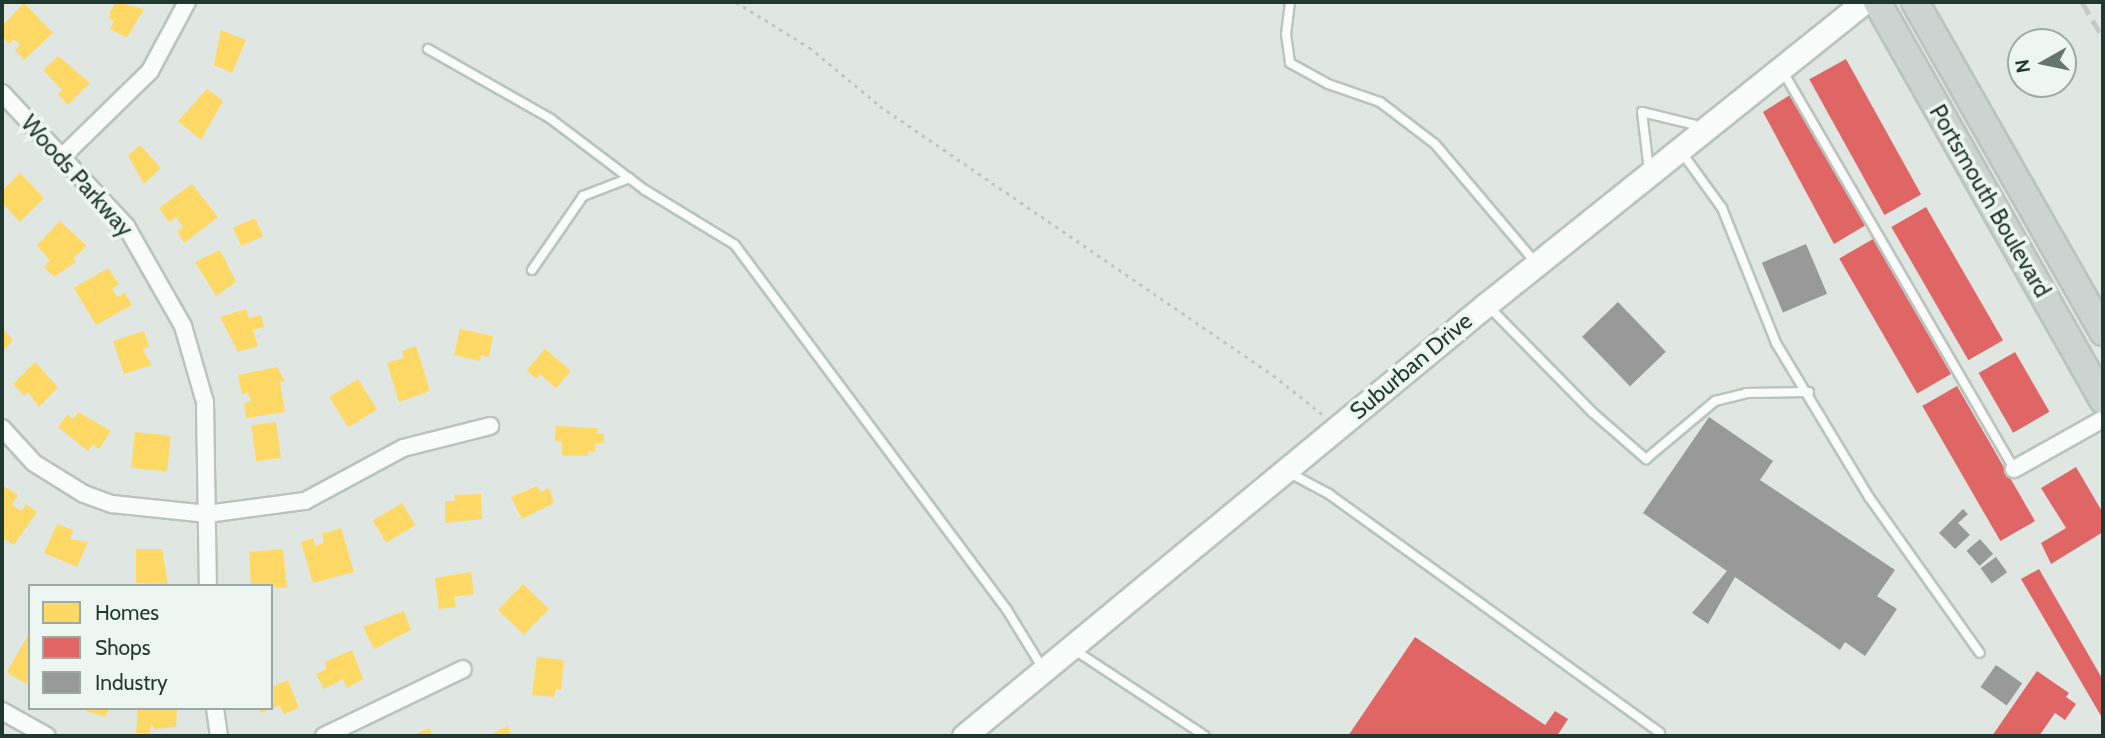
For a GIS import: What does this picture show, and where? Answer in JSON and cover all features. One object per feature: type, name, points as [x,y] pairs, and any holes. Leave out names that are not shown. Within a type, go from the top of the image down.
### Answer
[{"type":"main road","name":"Suburban Drive","points":[[964,736],[1486,304],[1864,2]]},
{"type":"main road","name":"Portsmouth Boulevard","points":[[1877,2],[2103,400]]},
{"type":"main road","name":"Portsmouth Boulevard","points":[[1915,2],[2103,332]]},
{"type":"street","points":[[63,156],[150,71],[178,26],[187,2]]},
{"type":"street","name":"Woods Parkway","points":[[2,93],[126,226],[183,326],[205,402],[208,584]]},
{"type":"street","points":[[2014,469],[2103,419]]},
{"type":"street","points":[[2,428],[34,463],[84,494],[112,504],[207,514],[305,501],[403,448],[489,426]]},
{"type":"street","points":[[324,736],[463,669]]},
{"type":"street","points":[[215,710],[219,736]]},
{"type":"street","points":[[2,711],[47,736]]},
{"type":"lane","points":[[1290,2],[1286,34],[1290,63],[1328,84],[1380,102],[1435,144],[1536,264]]},
{"type":"lane","points":[[428,49],[551,119],[630,178],[735,244],[1007,610],[1044,670]]},
{"type":"lane","points":[[1780,68],[2014,469]]},
{"type":"lane","points":[[1649,172],[1642,112],[1706,127]]},
{"type":"lane","points":[[1679,148],[1723,208],[1776,343],[1809,393],[1869,496],[1980,653]]},
{"type":"lane","points":[[533,270],[583,196],[630,178]]},
{"type":"lane","points":[[1486,304],[1592,412],[1646,459],[1715,401],[1746,393],[1809,393]]},
{"type":"lane","points":[[1286,471],[1329,494],[1660,733]]},
{"type":"lane","points":[[1070,648],[1205,736]]},
{"type":"path","points":[[736,2],[809,47],[880,106],[1273,375],[1338,427]]},
{"type":"building: Homes","points":[[117,2],[144,9],[127,38],[110,29],[114,21],[109,18],[110,11]]},
{"type":"building: Homes","points":[[24,3],[53,33],[24,60],[15,50],[20,45],[14,39],[9,44],[2,36],[2,26]]},
{"type":"building: Homes","points":[[221,30],[246,40],[232,73],[214,65]]},
{"type":"building: Homes","points":[[58,56],[90,83],[68,105],[58,94],[62,90],[43,70]]},
{"type":"building: Homes","points":[[207,89],[223,101],[201,140],[178,121]]},
{"type":"building: Homes","points":[[140,145],[161,168],[144,184],[128,156]]},
{"type":"building: Homes","points":[[20,173],[44,198],[20,222],[2,203],[2,191]]},
{"type":"building: Homes","points":[[192,184],[218,217],[184,243],[177,231],[183,227],[176,217],[169,222],[159,208]]},
{"type":"building: Homes","points":[[255,218],[263,236],[241,246],[233,228]]},
{"type":"building: Homes","points":[[60,221],[87,246],[73,258],[76,262],[54,277],[44,267],[50,261],[37,245]]},
{"type":"building: Homes","points":[[220,250],[236,282],[216,296],[195,262]]},
{"type":"building: Homes","points":[[108,268],[119,284],[112,289],[117,297],[125,293],[132,305],[96,325],[74,288]]},
{"type":"building: Homes","points":[[246,309],[249,318],[261,315],[264,327],[253,330],[258,346],[238,352],[220,317]]},
{"type":"building: Homes","points":[[2,328],[13,340],[2,352]]},
{"type":"building: Homes","points":[[460,329],[493,336],[489,357],[481,355],[480,361],[454,355]]},
{"type":"building: Homes","points":[[144,331],[149,347],[142,349],[152,365],[124,374],[113,341]]},
{"type":"building: Homes","points":[[416,346],[430,391],[399,402],[387,363],[404,358],[402,351]]},
{"type":"building: Homes","points":[[545,349],[571,371],[556,388],[540,374],[536,379],[527,370]]},
{"type":"building: Homes","points":[[35,362],[58,387],[39,407],[28,392],[24,396],[13,384]]},
{"type":"building: Homes","points":[[277,367],[285,381],[280,382],[285,412],[246,418],[244,403],[252,401],[247,393],[242,394],[238,375]]},
{"type":"building: Homes","points":[[358,379],[377,410],[348,428],[329,397]]},
{"type":"building: Homes","points":[[78,412],[111,431],[99,449],[93,444],[88,451],[58,427],[67,415],[74,419]]},
{"type":"building: Homes","points":[[276,422],[281,458],[256,461],[251,425]]},
{"type":"building: Homes","points":[[556,426],[597,428],[597,434],[604,434],[604,443],[596,443],[595,452],[588,451],[588,456],[562,455],[562,442],[555,441]]},
{"type":"building: Homes","points":[[135,432],[171,436],[167,472],[131,468]]},
{"type":"building: Homes","points":[[2,485],[18,495],[12,505],[22,511],[26,504],[37,512],[14,545],[2,537]]},
{"type":"building: Homes","points":[[537,486],[541,492],[549,488],[554,503],[522,519],[511,497]]},
{"type":"building: Homes","points":[[481,494],[482,519],[445,523],[445,501],[455,501],[454,495]]},
{"type":"building: Homes","points":[[402,503],[415,525],[386,543],[373,521]]},
{"type":"building: Homes","points":[[57,524],[73,530],[70,539],[88,542],[77,567],[44,553]]},
{"type":"building: Homes","points":[[341,528],[354,572],[313,583],[301,542],[313,538],[315,546],[324,543],[322,534]]},
{"type":"building: Homes","points":[[136,549],[162,549],[168,584],[136,583]]},
{"type":"building: Homes","points":[[283,549],[287,588],[273,587],[273,584],[251,584],[249,552]]},
{"type":"building: Homes","points":[[471,572],[474,594],[454,597],[456,607],[439,609],[435,578]]},
{"type":"building: Homes","points":[[523,584],[549,609],[524,635],[498,610]]},
{"type":"building: Homes","points":[[404,611],[411,630],[374,649],[363,627]]},
{"type":"building: Homes","points":[[28,635],[28,681],[26,684],[7,672]]},
{"type":"building: Homes","points":[[352,650],[363,679],[347,688],[343,679],[324,689],[316,674],[326,669],[325,662]]},
{"type":"building: Homes","points":[[537,657],[564,660],[561,690],[556,689],[554,697],[532,695]]},
{"type":"building: Homes","points":[[288,680],[299,708],[284,714],[279,705],[273,708],[273,686]]},
{"type":"building: Homes","points":[[84,710],[109,710],[105,717]]},
{"type":"building: Homes","points":[[138,710],[177,710],[176,727],[155,729],[151,724],[150,734],[136,733]]},
{"type":"building: Homes","points":[[508,726],[512,736],[487,736]]},
{"type":"building: Homes","points":[[429,728],[433,736],[412,736]]},
{"type":"building: Shops","points":[[1846,59],[1921,195],[1884,215],[1809,79]]},
{"type":"building: Shops","points":[[1790,95],[1866,225],[1834,244],[1763,112]]},
{"type":"building: Shops","points":[[1926,207],[2003,340],[1968,360],[1891,227]]},
{"type":"building: Shops","points":[[1873,239],[1951,374],[1917,394],[1839,258]]},
{"type":"building: Shops","points":[[2015,352],[2050,412],[2013,433],[1979,373]]},
{"type":"building: Shops","points":[[1957,386],[2035,521],[2000,541],[1922,406]]},
{"type":"building: Shops","points":[[2076,467],[2103,513],[2103,532],[2051,564],[2041,543],[2066,528],[2041,488]]},
{"type":"building: Shops","points":[[2039,569],[2103,680],[2101,716],[2021,579]]},
{"type":"building: Shops","points":[[1415,637],[1545,725],[1555,711],[1568,719],[1557,736],[1348,736]]},
{"type":"building: Shops","points":[[2037,671],[2069,693],[2066,697],[2076,704],[2065,720],[2055,713],[2039,736],[1992,736]]},
{"type":"building: Industry","points":[[1806,244],[1827,294],[1783,312],[1762,263]]},
{"type":"building: Industry","points":[[1618,302],[1666,352],[1630,386],[1582,337]]},
{"type":"building: Industry","points":[[1709,417],[1773,461],[1760,480],[1895,570],[1877,596],[1897,609],[1865,656],[1845,642],[1840,650],[1735,577],[1708,624],[1692,613],[1727,571],[1643,513]]},
{"type":"building: Industry","points":[[1963,509],[1968,514],[1958,523],[1970,535],[1955,549],[1939,533]]},
{"type":"building: Industry","points":[[1980,539],[1993,554],[1980,566],[1966,551]]},
{"type":"building: Industry","points":[[1996,557],[2007,572],[1992,584],[1981,568]]},
{"type":"building: Industry","points":[[1996,665],[2022,683],[2007,705],[1981,687]]},
{"type":"railway","points":[[2082,2],[2103,38]]}]
